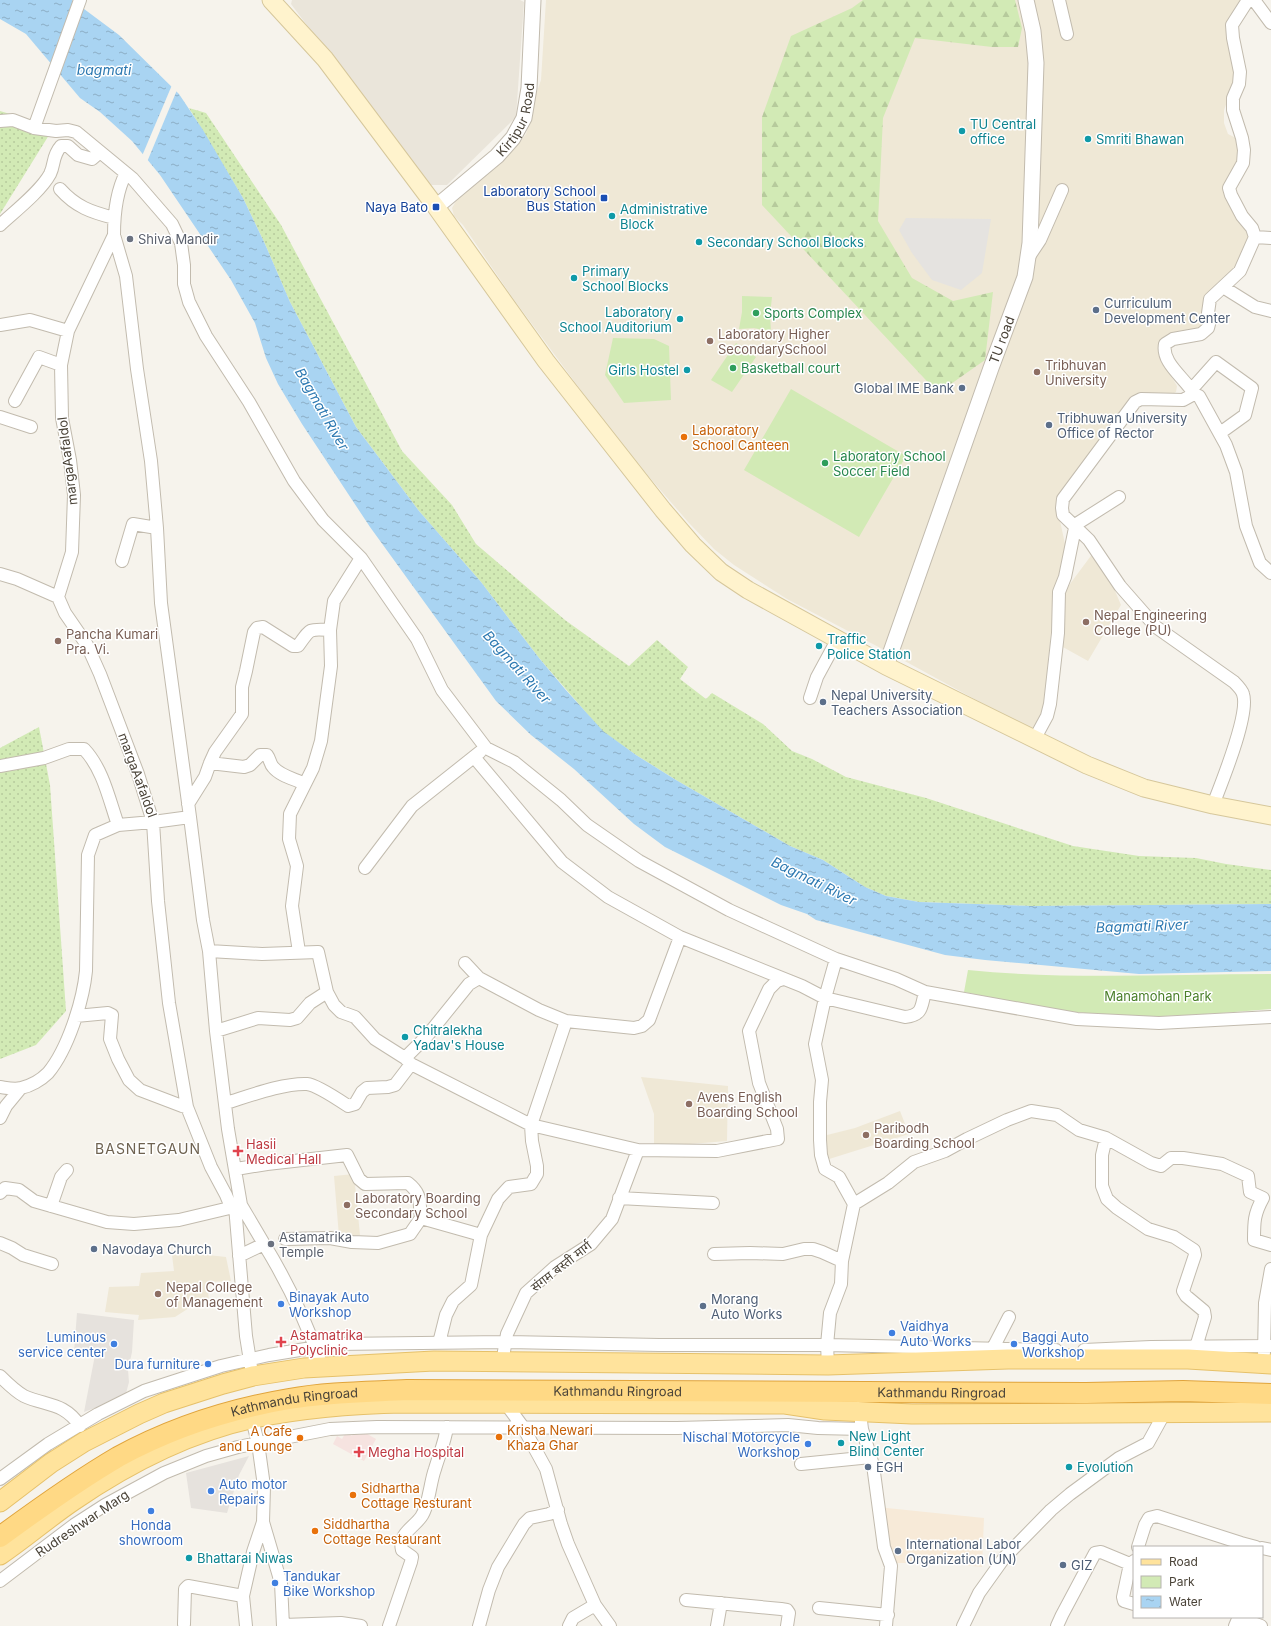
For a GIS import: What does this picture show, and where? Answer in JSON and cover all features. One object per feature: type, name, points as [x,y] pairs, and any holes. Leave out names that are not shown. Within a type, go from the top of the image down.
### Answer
[{"type":"highway","name":"Kathmandu Ringroad","points":[[0,1523],[70,1474],[123,1443],[156,1426],[194,1411],[239,1398],[279,1390],[330,1383],[382,1379],[826,1381],[1183,1380],[1271,1383]]},
{"type":"highway","name":"Kathmandu Ringroad","points":[[0,1537],[92,1473],[119,1457],[157,1438],[214,1416],[241,1409],[316,1395],[407,1390],[1063,1393],[1183,1390],[1271,1394]]},
{"type":"main road","points":[[271,0],[325,59],[436,207],[546,361],[663,510],[693,546],[721,572],[748,590],[886,666],[1087,765],[1144,788],[1213,806],[1271,816]]},
{"type":"main road","points":[[0,1502],[51,1463],[84,1442],[132,1417],[251,1368],[406,1362],[828,1365],[1008,1359],[1188,1359],[1267,1355]]},
{"type":"main road","points":[[0,1555],[74,1501],[146,1458],[221,1427],[252,1418],[293,1411],[349,1405],[397,1403],[785,1404],[825,1410],[861,1420],[912,1414],[1271,1412]]},
{"type":"street","points":[[34,128],[80,0]]},
{"type":"street","name":"Kirtipur Road","points":[[436,207],[497,156],[513,138],[524,118],[529,88],[533,0]]},
{"type":"street","name":"TU road","points":[[886,666],[1025,277],[1030,243],[1036,63],[1033,31],[1026,0]]},
{"type":"street","points":[[1059,0],[1067,34]]},
{"type":"street","points":[[1248,0],[1232,25],[1240,72],[1239,84],[1233,98],[1233,110],[1242,138],[1244,150],[1243,163],[1229,188],[1242,216],[1252,228],[1254,237],[1240,271],[1210,299],[1208,313],[1210,320],[1208,328],[1201,334],[1173,339],[1165,344],[1163,351],[1168,361],[1192,392],[1199,396],[1226,445],[1236,472],[1246,526],[1260,563],[1271,573]]},
{"type":"street","points":[[1254,0],[1271,23]]},
{"type":"street","points":[[0,121],[13,120],[34,128],[56,131],[68,130],[76,132],[130,176],[172,224],[181,243],[184,265],[184,284],[189,302],[206,336],[249,402],[294,481],[323,520],[360,558],[417,639],[442,690],[486,748],[514,762],[561,800],[587,825],[639,861],[728,910],[836,959],[896,979],[925,992],[1077,1019],[1159,1023],[1271,1017]]},
{"type":"street","points":[[0,225],[33,196],[50,174],[56,152],[61,146],[68,146],[78,155],[92,159],[100,152]]},
{"type":"street","name":"margaAafaldol","points":[[130,176],[120,184],[114,218],[114,235],[68,331],[61,365],[62,418],[70,460],[74,495],[72,552],[58,597],[65,613],[87,645],[100,674],[138,774],[153,822],[190,817]]},
{"type":"street","points":[[60,189],[70,200],[86,209],[114,218]]},
{"type":"street","points":[[1028,258],[1040,240],[1062,190]]},
{"type":"street","points":[[114,235],[126,276],[137,369],[151,461],[157,528],[161,603],[208,951],[228,1130],[236,1169],[236,1206],[239,1256],[251,1368]]},
{"type":"street","points":[[1254,237],[1271,238]]},
{"type":"street","points":[[1223,287],[1256,307],[1271,311]]},
{"type":"street","points":[[0,325],[30,320],[68,331]]},
{"type":"street","points":[[16,401],[39,357],[61,365]]},
{"type":"street","points":[[1213,806],[1238,737],[1243,708],[1243,694],[1234,682],[1156,627],[1120,586],[1089,540],[1063,516],[1062,508],[1063,500],[1136,402],[1141,399],[1183,400],[1192,392],[1216,362],[1252,388],[1245,415],[1220,433]]},
{"type":"street","points":[[0,417],[31,427]]},
{"type":"street","points":[[1034,740],[1047,716],[1050,704],[1058,633],[1059,592],[1067,569],[1070,547],[1075,528],[1078,523],[1119,497]]},
{"type":"street","points":[[122,561],[133,524],[157,528]]},
{"type":"street","points":[[299,952],[292,906],[297,866],[289,839],[290,814],[313,768],[321,741],[330,666],[330,630],[334,601],[360,558]]},
{"type":"street","points":[[0,574],[18,579],[58,597]]},
{"type":"street","points":[[188,804],[205,777],[215,752],[242,714],[242,687],[254,632],[257,628],[263,627],[293,646],[298,646],[314,628],[330,630]]},
{"type":"street","points":[[810,698],[817,677],[837,640]]},
{"type":"street","points":[[365,868],[412,806],[486,748]]},
{"type":"street","points":[[0,766],[44,758],[69,749],[84,749],[93,759],[99,770],[118,825]]},
{"type":"street","points":[[210,763],[244,767],[250,765],[260,755],[267,755],[271,765],[277,772],[305,784]]},
{"type":"street","points":[[474,756],[562,862],[608,896],[680,937],[802,986],[825,998],[906,1017],[914,1016],[919,1013],[925,992]]},
{"type":"street","points":[[0,1118],[6,1106],[20,1089],[39,1080],[48,1073],[65,1043],[76,1016],[85,985],[88,855],[95,835],[118,825],[153,822],[158,901],[169,1003],[187,1107],[211,1167],[226,1195],[264,1244],[278,1268],[315,1347],[322,1366]]},
{"type":"street","points":[[465,963],[479,978],[540,1010],[566,1021],[634,1028],[642,1026],[649,1020],[680,937]]},
{"type":"street","points":[[208,951],[262,954],[318,952],[327,992],[334,1005],[341,1012],[355,1017],[375,1039],[408,1061],[531,1125],[638,1150],[717,1152],[778,1139],[777,1129],[759,1084],[749,1031],[769,989],[777,981],[783,979]]},
{"type":"street","points":[[828,1365],[827,1344],[830,1313],[841,1284],[842,1261],[854,1204],[839,1177],[825,1168],[821,1155],[820,1102],[822,1080],[815,1044],[825,998],[836,959]]},
{"type":"street","points":[[226,1102],[281,1088],[308,1084],[330,1094],[348,1106],[355,1104],[362,1092],[367,1088],[388,1087],[395,1085],[408,1061],[427,1036],[469,984],[479,978]]},
{"type":"street","points":[[216,1031],[258,1018],[290,1020],[298,1018],[310,1002],[327,992]]},
{"type":"street","points":[[76,1016],[108,1013],[112,1015],[110,1039],[129,1080],[140,1090],[187,1107]]},
{"type":"street","points":[[439,1343],[446,1315],[453,1301],[471,1285],[481,1235],[498,1200],[509,1186],[531,1184],[537,1174],[531,1125],[566,1021]]},
{"type":"street","points":[[0,1087],[20,1089]]},
{"type":"street","points":[[854,1204],[888,1183],[914,1162],[945,1151],[980,1132],[1031,1111],[1057,1115],[1079,1130],[1106,1138],[1151,1163],[1161,1166],[1171,1158],[1183,1158],[1222,1164],[1248,1176],[1250,1192],[1263,1198],[1256,1210],[1254,1240],[1271,1245]]},
{"type":"street","points":[[1106,1138],[1102,1154],[1102,1186],[1107,1199],[1117,1208],[1148,1229],[1174,1237],[1194,1250],[1194,1255],[1183,1291],[1186,1296],[1204,1311],[1205,1317],[1196,1347]]},
{"type":"street","name":"संगम बस्ती मार्ग","points":[[502,1363],[507,1334],[526,1293],[555,1268],[591,1244],[612,1219],[638,1150]]},
{"type":"street","points":[[236,1169],[347,1155],[359,1179],[365,1184],[408,1183],[418,1192],[421,1218],[410,1234],[378,1243],[352,1242],[330,1238],[285,1239]]},
{"type":"street","points":[[51,1206],[61,1177],[67,1170]]},
{"type":"street","points":[[0,1193],[5,1188],[20,1190],[34,1201],[107,1222],[134,1224],[179,1220],[236,1206]]},
{"type":"street","points":[[620,1198],[713,1202]]},
{"type":"street","points":[[421,1218],[481,1235]]},
{"type":"street","points":[[0,1243],[23,1255],[52,1264]]},
{"type":"street","points":[[239,1256],[264,1244]]},
{"type":"street","points":[[714,1254],[783,1254],[804,1249],[813,1249],[842,1261]]},
{"type":"street","points":[[0,1479],[48,1444],[98,1414],[144,1391],[221,1366],[251,1368],[315,1347],[336,1344],[505,1342],[659,1345],[827,1344],[1062,1350],[1196,1347],[1267,1355],[1265,1303],[1271,1269]]},
{"type":"street","points":[[993,1348],[1009,1317]]},
{"type":"street","points":[[0,1376],[24,1396],[61,1407],[80,1426]]},
{"type":"street","points":[[506,1404],[524,1427],[546,1469],[568,1544],[595,1605],[610,1626]]},
{"type":"street","points":[[963,1626],[979,1593],[1004,1558],[1051,1510],[1070,1494],[1119,1458],[1148,1443],[1165,1412]]},
{"type":"street","points":[[246,1626],[243,1596],[253,1552],[263,1522],[264,1486],[258,1443],[252,1418]]},
{"type":"street","points":[[819,1608],[887,1620],[892,1566],[884,1547],[873,1465],[861,1420]]},
{"type":"street","name":"Rudreshwar Marg","points":[[0,1581],[74,1525],[132,1490],[164,1473],[206,1456],[238,1446],[330,1429],[377,1427],[677,1428],[788,1425],[818,1428],[861,1420]]},
{"type":"street","points":[[388,1626],[412,1557],[402,1550],[400,1544],[404,1534],[422,1516],[434,1470],[445,1442],[447,1427]]},
{"type":"street","points":[[801,1464],[871,1457]]},
{"type":"street","points":[[479,1626],[489,1590],[498,1568],[524,1524],[530,1518],[549,1514],[558,1510]]},
{"type":"street","points":[[1138,1546],[1145,1525],[1149,1518],[1157,1516],[1252,1546]]},
{"type":"street","points":[[263,1522],[281,1583],[283,1626],[342,1623],[361,1626]]},
{"type":"street","points":[[1057,1626],[1095,1553],[1101,1552],[1132,1563],[1123,1597],[1124,1601],[1133,1604]]},
{"type":"street","points":[[184,1624],[186,1589],[188,1586],[243,1596]]},
{"type":"street","points":[[686,1600],[787,1610],[789,1613],[787,1626]]},
{"type":"street","points":[[717,1626],[721,1603]]},
{"type":"street","points":[[569,1626],[573,1618],[595,1605]]},
{"type":"street","points":[[1235,1626],[1238,1619],[1242,1619],[1261,1626]]},
{"type":"shaded area","points":[[292,0],[520,0],[524,2],[516,117],[447,185],[427,185],[291,4]]},
{"type":"shaded area","name":"Tribhuvan University","points":[[546,0],[1243,0],[1235,22],[1234,83],[1224,110],[1224,123],[1228,134],[1240,143],[1243,151],[1230,185],[1251,235],[1245,260],[1205,300],[1204,326],[1161,343],[1158,348],[1160,357],[1177,386],[1176,392],[1171,395],[1141,395],[1056,502],[1066,554],[1054,601],[1043,714],[1035,732],[787,599],[734,565],[714,549],[689,523],[624,448],[512,297],[463,225],[454,216],[452,208],[456,201],[518,145],[526,134],[531,118],[533,103],[541,80]]},
{"type":"shaded area","points":[[906,218],[991,219],[982,273],[961,290],[932,280],[912,253],[899,230]]},
{"type":"shaded area","name":"Nepal Engineering College (PU)","points":[[1093,553],[1105,567],[1121,605],[1088,661],[1061,646],[1064,592]]},
{"type":"shaded area","name":"Avens English Boarding School","points":[[641,1077],[728,1086],[727,1141],[654,1147],[654,1114]]},
{"type":"shaded area","name":"Paribodh Boarding School","points":[[900,1111],[909,1134],[826,1160],[823,1136],[855,1128]]},
{"type":"shaded area","name":"Laboratory Boarding Secondary School","points":[[354,1174],[360,1235],[339,1236],[334,1176]]},
{"type":"shaded area","name":"Nepal College of Management","points":[[199,1254],[226,1257],[231,1281],[207,1282],[209,1301],[189,1308],[175,1317],[138,1320],[139,1315],[105,1312],[109,1287],[139,1286],[141,1273],[174,1271],[172,1255]]},
{"type":"shaded area","points":[[77,1313],[134,1320],[132,1352],[128,1370],[129,1382],[125,1397],[84,1412],[95,1355],[74,1352]]},
{"type":"shaded area","name":"Megha Hospital","points":[[362,1431],[376,1439],[364,1461],[333,1444],[337,1436],[342,1439],[346,1432],[352,1436],[354,1432],[360,1435]]},
{"type":"shaded area","name":"Auto motor Repairs","points":[[249,1456],[239,1475],[227,1513],[191,1508],[186,1473]]},
{"type":"shaded area","points":[[877,1507],[984,1518],[982,1567],[941,1563],[897,1563],[881,1542]]},
{"type":"green space","points":[[863,0],[1015,0],[1022,28],[1018,47],[992,47],[915,38],[883,118],[878,221],[912,278],[953,301],[993,292],[985,360],[938,393],[762,205],[762,117],[791,36],[852,8]]},
{"type":"green space","points":[[189,108],[206,113],[281,225],[402,451],[452,505],[476,544],[565,620],[629,666],[657,640],[688,667],[680,679],[706,699],[712,693],[763,724],[792,751],[812,759],[846,777],[926,798],[1073,846],[1139,856],[1196,858],[1271,870],[1271,904],[1033,906],[919,902],[886,896],[865,887],[823,860],[790,846],[676,780],[636,755],[602,731],[539,658],[481,582],[419,511],[356,427],[290,302],[243,198]]},
{"type":"green space","points":[[0,111],[54,127],[0,214]]},
{"type":"green space","name":"Sports Complex","points":[[742,296],[772,297],[770,314],[771,332],[754,328],[739,329],[742,312]]},
{"type":"green space","points":[[613,338],[654,339],[669,346],[671,400],[624,403],[605,375]]},
{"type":"green space","name":"Basketball court","points":[[736,343],[756,357],[732,392],[711,380]]},
{"type":"green space","name":"Laboratory School Soccer Field","points":[[791,389],[906,456],[859,537],[744,470]]},
{"type":"green space","points":[[39,727],[50,785],[66,1011],[36,1045],[0,1059],[0,748]]},
{"type":"green space","name":"Manamohan Park","points":[[968,970],[1081,976],[1271,974],[1271,1009],[1161,1016],[1095,1014],[1062,1010],[964,992]]},
{"type":"water","name":"bagmati","points":[[0,0],[72,0],[119,35],[179,94],[203,130],[243,198],[290,302],[356,427],[419,511],[481,582],[539,658],[603,731],[636,755],[676,780],[790,846],[823,860],[865,887],[886,896],[919,902],[1033,906],[1271,904],[1271,971],[1139,974],[945,955],[816,920],[807,914],[781,905],[665,847],[634,824],[574,769],[531,735],[496,701],[370,527],[302,424],[278,384],[266,358],[255,323],[231,280],[160,175],[132,141],[100,112],[80,98],[26,34],[0,19]]},
{"type":"pier","points":[[172,85],[177,90],[147,162],[142,156]]},
{"type":"place","name":"TU Central office","points":[[962,131]]},
{"type":"place","name":"Smriti Bhawan","points":[[1088,139]]},
{"type":"place","name":"Laboratory School Bus Station","points":[[604,198]]},
{"type":"place","name":"Naya Bato","points":[[436,207]]},
{"type":"place","name":"Administrative Block","points":[[612,216]]},
{"type":"place","name":"Shiva Mandir","points":[[130,239]]},
{"type":"place","name":"Secondary School Blocks","points":[[699,242]]},
{"type":"place","name":"Primary School Blocks","points":[[574,278]]},
{"type":"place","name":"Curriculum Development Center","points":[[1096,310]]},
{"type":"place","name":"Sports Complex","points":[[756,313]]},
{"type":"place","name":"Laboratory School Auditorium","points":[[680,319]]},
{"type":"place","name":"Laboratory Higher SecondarySchool","points":[[710,341]]},
{"type":"place","name":"Basketball court","points":[[733,368]]},
{"type":"place","name":"Girls Hostel","points":[[687,370]]},
{"type":"place","name":"Tribhuvan University","points":[[1037,372]]},
{"type":"place","name":"Global IME Bank","points":[[962,388]]},
{"type":"place","name":"Tribhuwan University Office of Rector","points":[[1049,425]]},
{"type":"place","name":"Laboratory School Canteen","points":[[684,437]]},
{"type":"place","name":"Laboratory School Soccer Field","points":[[825,463]]},
{"type":"place","name":"Nepal Engineering College (PU)","points":[[1086,622]]},
{"type":"place","name":"Pancha Kumari Pra. Vi.","points":[[58,641]]},
{"type":"place","name":"Traffic Police Station","points":[[819,646]]},
{"type":"place","name":"Nepal University Teachers Association","points":[[823,702]]},
{"type":"place","name":"Chitralekha Yadav's House","points":[[405,1037]]},
{"type":"place","name":"Avens English Boarding School","points":[[689,1104]]},
{"type":"place","name":"Paribodh Boarding School","points":[[866,1135]]},
{"type":"place","name":"Hasii Medical Hall","points":[[238,1151]]},
{"type":"place","name":"Laboratory Boarding Secondary School","points":[[347,1205]]},
{"type":"place","name":"Astamatrika Temple","points":[[271,1244]]},
{"type":"place","name":"Navodaya Church","points":[[94,1249]]},
{"type":"place","name":"Nepal College of Management","points":[[158,1294]]},
{"type":"place","name":"Binayak Auto Workshop","points":[[281,1304]]},
{"type":"place","name":"Morang Auto Works","points":[[703,1306]]},
{"type":"place","name":"Vaidhya Auto Works","points":[[892,1333]]},
{"type":"place","name":"Astamatrika Polyclinic","points":[[281,1342]]},
{"type":"place","name":"Luminous service center","points":[[114,1344]]},
{"type":"place","name":"Baggi Auto Workshop","points":[[1014,1344]]},
{"type":"place","name":"Dura furniture","points":[[208,1364]]},
{"type":"place","name":"Krisha Newari Khaza Ghar","points":[[499,1437]]},
{"type":"place","name":"A Cafe and Lounge","points":[[300,1438]]},
{"type":"place","name":"New Light Blind Center","points":[[841,1443]]},
{"type":"place","name":"Nischal Motorcycle Workshop","points":[[808,1444]]},
{"type":"place","name":"Megha Hospital","points":[[359,1452]]},
{"type":"place","name":"EGH","points":[[868,1467]]},
{"type":"place","name":"Evolution","points":[[1069,1467]]},
{"type":"place","name":"Auto motor Repairs","points":[[211,1491]]},
{"type":"place","name":"Sidhartha Cottage Resturant","points":[[353,1495]]},
{"type":"place","name":"Honda showroom","points":[[151,1511]]},
{"type":"place","name":"Siddhartha Cottage Restaurant","points":[[315,1531]]},
{"type":"place","name":"International Labor Organization (UN)","points":[[898,1551]]},
{"type":"place","name":"Bhattarai Niwas","points":[[189,1558]]},
{"type":"place","name":"GIZ","points":[[1063,1565]]},
{"type":"place","name":"Tandukar Bike Workshop","points":[[275,1583]]},
{"type":"district","name":"BASNETGAUN","points":[[148,1149]]},
{"type":"water label","name":"Bagmati River","points":[[322,409]]},
{"type":"water label","name":"Bagmati River","points":[[517,667]]},
{"type":"water label","name":"Bagmati River","points":[[814,881]]},
{"type":"water label","name":"Bagmati River","points":[[1142,926]]}]
